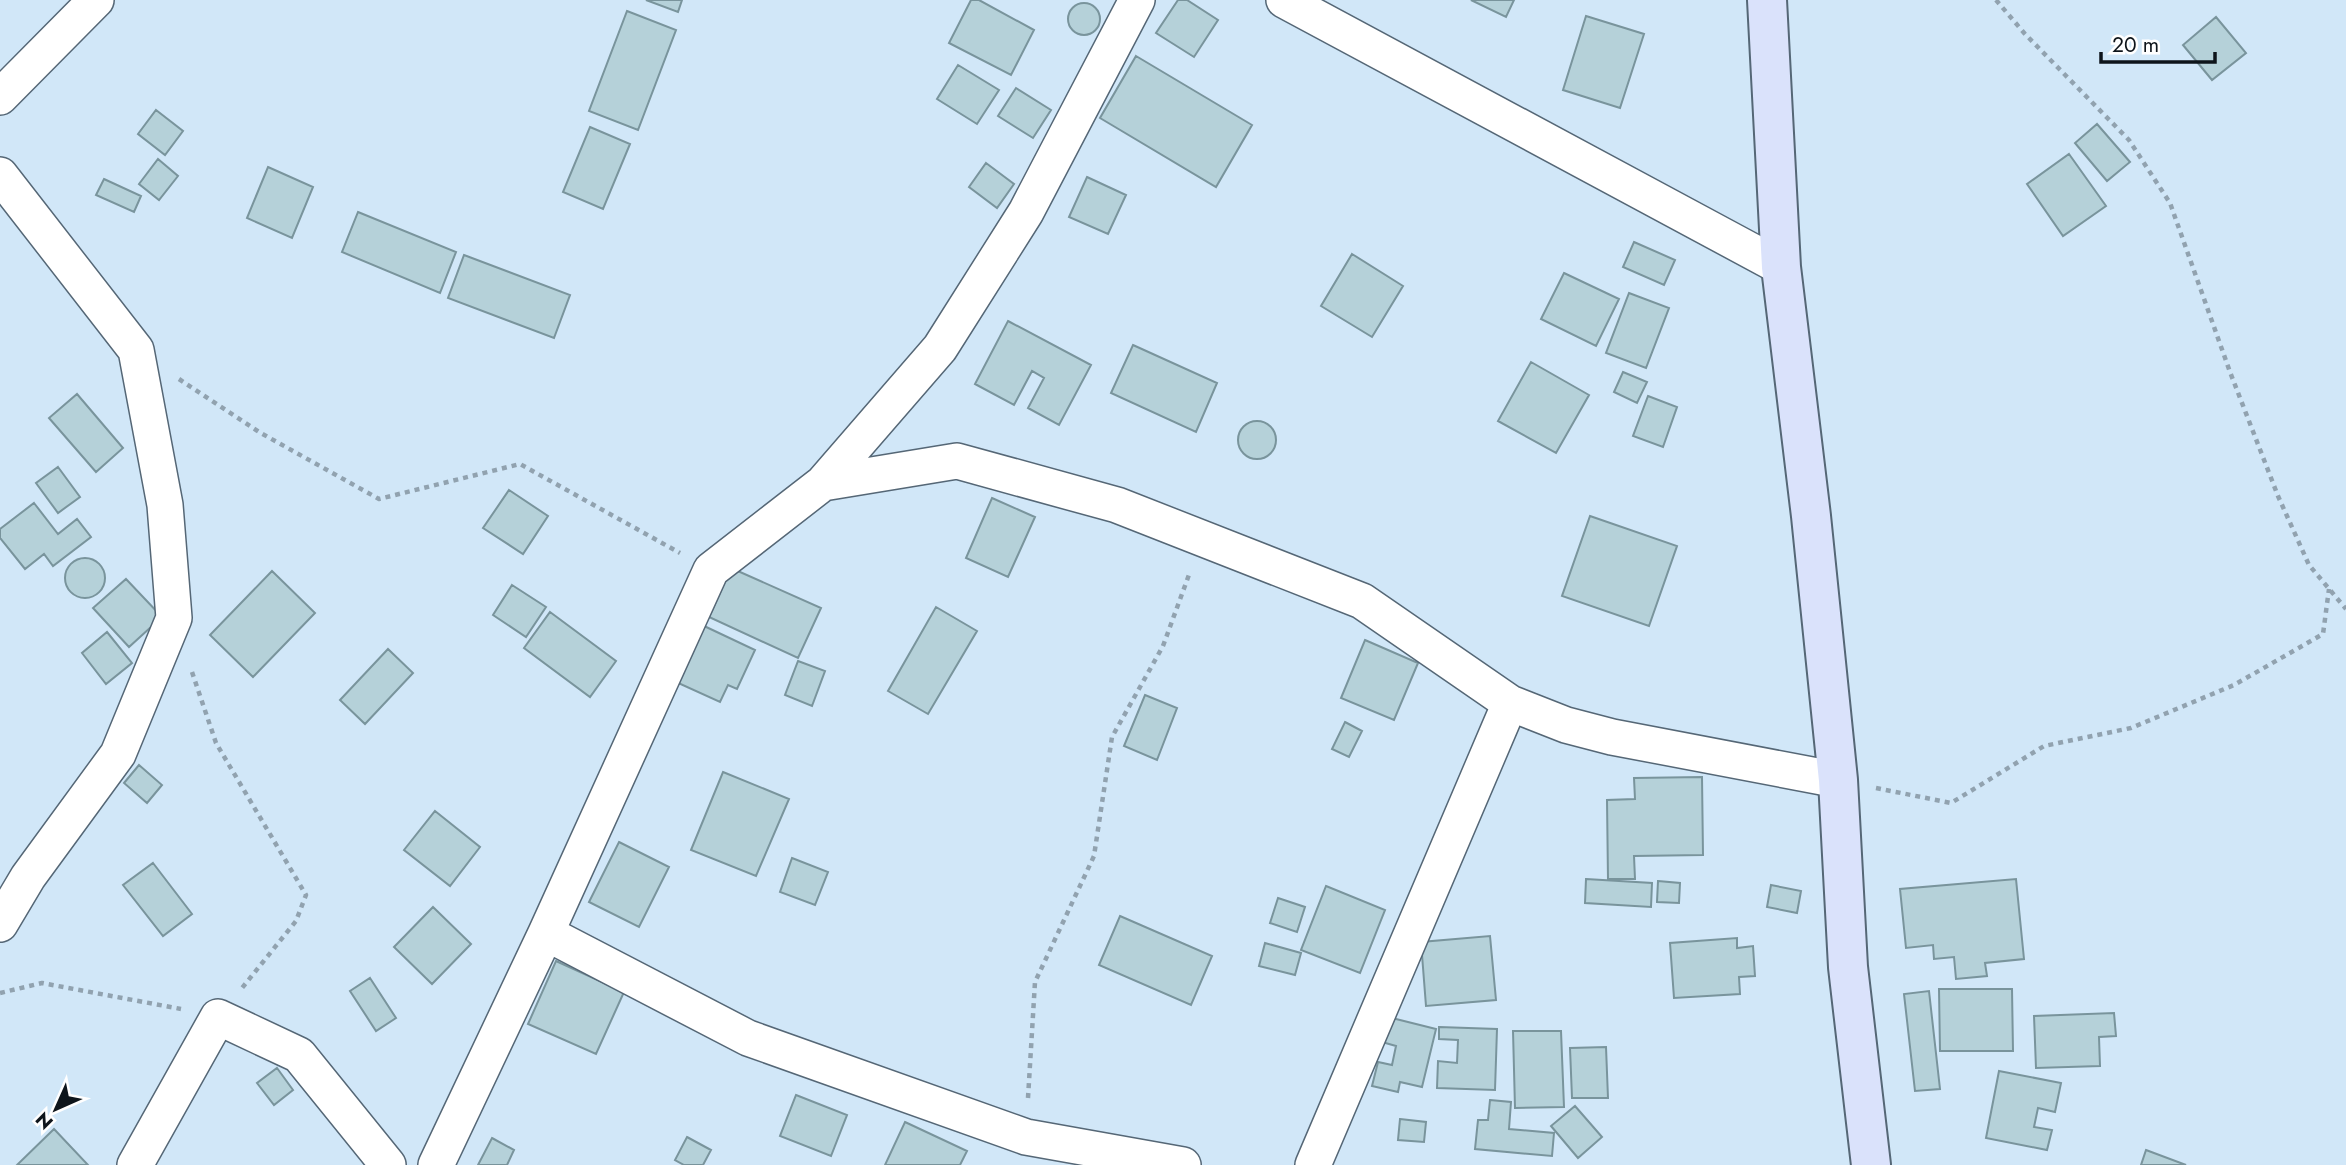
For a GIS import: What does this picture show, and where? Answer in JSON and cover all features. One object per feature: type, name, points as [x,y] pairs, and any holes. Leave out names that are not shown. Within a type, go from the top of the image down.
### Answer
[{"type":"main road","points":[[1768,0],[1781,267],[1811,516],[1838,780],[1847,967],[1871,1165]]},
{"type":"street","points":[[0,97],[96,0]]},
{"type":"street","points":[[436,1165],[546,933],[711,570],[823,482],[940,348],[1026,212],[1137,0]]},
{"type":"street","points":[[1284,0],[1781,267]]},
{"type":"street","points":[[0,175],[136,350],[165,505],[174,618],[118,754],[28,877],[0,925]]},
{"type":"street","points":[[823,482],[957,461],[1117,505],[1362,601],[1510,703],[1566,725],[1612,737],[1838,780]]},
{"type":"street","points":[[1313,1165],[1510,703]]},
{"type":"street","points":[[546,933],[748,1038],[1026,1137],[1183,1165]]},
{"type":"street","points":[[135,1165],[218,1017],[299,1055],[388,1165]]},
{"type":"path","points":[[1996,0],[2025,34],[2129,140],[2170,203],[2230,372],[2278,496],[2309,565],[2346,609]]},
{"type":"path","points":[[136,350],[259,432],[379,499],[520,464],[711,570]]},
{"type":"path","points":[[1026,1137],[1035,982],[1094,856],[1112,737],[1163,646],[1203,539]]},
{"type":"path","points":[[1838,780],[1951,803],[2044,746],[2131,728],[2234,685],[2323,634],[2329,588]]},
{"type":"path","points":[[0,993],[41,983],[218,1017],[296,921],[306,895],[216,743],[174,618]]},
{"type":"building","points":[[646,0],[682,0],[678,12]]},
{"type":"building","points":[[971,0],[979,0],[1034,30],[1011,75],[949,43]]},
{"type":"building","points":[[1178,0],[1187,0],[1218,20],[1194,57],[1156,33]]},
{"type":"building","points":[[1471,0],[1514,0],[1506,17]]},
{"type":"building","points":[[1084,3],[1096,7],[1100,19],[1096,31],[1084,35],[1072,31],[1068,19],[1072,7]]},
{"type":"building","points":[[627,11],[676,30],[638,130],[589,111]]},
{"type":"building","points":[[1586,16],[1644,34],[1620,108],[1563,90]]},
{"type":"building","points":[[2216,17],[2246,53],[2212,80],[2183,45]]},
{"type":"building","points":[[1136,56],[1252,125],[1216,187],[1100,118]]},
{"type":"building","points":[[958,65],[999,90],[977,124],[937,99]]},
{"type":"building","points":[[1016,88],[1051,110],[1033,138],[998,116]]},
{"type":"building","points":[[156,110],[183,131],[165,155],[138,134]]},
{"type":"building","points":[[2097,124],[2130,162],[2107,181],[2075,143]]},
{"type":"building","points":[[590,127],[630,144],[603,209],[563,192]]},
{"type":"building","points":[[2069,154],[2106,206],[2063,236],[2027,184]]},
{"type":"building","points":[[158,159],[178,176],[159,200],[139,184]]},
{"type":"building","points":[[986,163],[1014,184],[997,208],[969,187]]},
{"type":"building","points":[[268,167],[313,187],[292,238],[247,218]]},
{"type":"building","points":[[1087,177],[1126,195],[1108,234],[1069,217]]},
{"type":"building","points":[[104,179],[141,196],[134,212],[96,195]]},
{"type":"building","points":[[358,212],[456,252],[440,293],[342,252]]},
{"type":"building","points":[[1634,242],[1675,260],[1664,285],[1623,267]]},
{"type":"building","points":[[1352,254],[1403,286],[1372,337],[1321,306]]},
{"type":"building","points":[[464,255],[570,295],[554,338],[448,298]]},
{"type":"building","points":[[1564,273],[1619,299],[1596,346],[1541,319]]},
{"type":"building","points":[[1629,293],[1669,308],[1646,368],[1606,353]]},
{"type":"building","points":[[1008,321],[1091,365],[1059,425],[1028,408],[1044,378],[1032,371],[1014,405],[975,384]]},
{"type":"building","points":[[1133,345],[1217,383],[1196,432],[1111,393]]},
{"type":"building","points":[[1531,362],[1589,395],[1556,453],[1498,421]]},
{"type":"building","points":[[1623,372],[1647,382],[1637,403],[1614,392]]},
{"type":"building","points":[[77,394],[123,448],[96,472],[49,418]]},
{"type":"building","points":[[1648,396],[1677,407],[1663,447],[1633,436]]},
{"type":"building","points":[[1257,421],[1270,427],[1276,440],[1270,453],[1257,459],[1244,453],[1238,440],[1244,427]]},
{"type":"building","points":[[58,467],[80,497],[58,513],[36,483]]},
{"type":"building","points":[[509,490],[548,516],[523,554],[483,528]]},
{"type":"building","points":[[992,498],[1035,517],[1008,577],[966,558]]},
{"type":"building","points":[[34,503],[58,534],[77,519],[91,537],[53,566],[44,554],[25,569],[0,538],[0,529]]},
{"type":"building","points":[[1590,516],[1677,546],[1649,626],[1562,596]]},
{"type":"building","points":[[85,558],[99,564],[105,578],[99,592],[85,598],[71,592],[65,578],[71,564]]},
{"type":"building","points":[[731,568],[821,608],[798,658],[709,617]]},
{"type":"building","points":[[272,571],[315,613],[253,677],[210,635]]},
{"type":"building","points":[[126,579],[162,617],[129,647],[93,608]]},
{"type":"building","points":[[512,585],[546,607],[526,637],[493,615]]},
{"type":"building","points":[[936,607],[977,631],[928,714],[888,691]]},
{"type":"building","points":[[550,612],[616,661],[590,697],[524,648]]},
{"type":"building","points":[[702,625],[755,650],[737,689],[728,685],[720,702],[676,682]]},
{"type":"building","points":[[107,632],[132,663],[106,684],[82,653]]},
{"type":"building","points":[[1365,640],[1418,663],[1394,720],[1341,698]]},
{"type":"building","points":[[388,649],[413,673],[365,724],[340,700]]},
{"type":"building","points":[[798,661],[825,671],[812,706],[785,695]]},
{"type":"building","points":[[1145,695],[1177,708],[1157,760],[1124,746]]},
{"type":"building","points":[[1345,722],[1362,731],[1349,757],[1332,749]]},
{"type":"building","points":[[139,765],[162,785],[147,803],[124,783]]},
{"type":"building","points":[[723,772],[789,799],[756,876],[691,850]]},
{"type":"building","points":[[1702,777],[1703,855],[1634,856],[1635,879],[1608,879],[1607,800],[1635,799],[1634,778]]},
{"type":"building","points":[[435,811],[480,847],[450,886],[404,850]]},
{"type":"building","points":[[619,842],[669,867],[639,927],[589,902]]},
{"type":"building","points":[[792,858],[828,872],[815,905],[780,892]]},
{"type":"building","points":[[153,863],[192,914],[163,936],[123,885]]},
{"type":"building","points":[[1586,879],[1652,883],[1651,907],[1585,903]]},
{"type":"building","points":[[2016,879],[2024,959],[1985,963],[1987,976],[1956,979],[1954,957],[1934,959],[1933,945],[1906,948],[1900,889]]},
{"type":"building","points":[[1658,881],[1680,883],[1679,903],[1657,902]]},
{"type":"building","points":[[1771,885],[1801,891],[1797,913],[1767,907]]},
{"type":"building","points":[[1326,886],[1385,910],[1360,973],[1301,950]]},
{"type":"building","points":[[1278,898],[1305,907],[1297,932],[1270,923]]},
{"type":"building","points":[[433,907],[471,944],[432,984],[394,947]]},
{"type":"building","points":[[1120,916],[1212,956],[1191,1005],[1099,965]]},
{"type":"building","points":[[1490,936],[1496,1000],[1426,1006],[1421,942]]},
{"type":"building","points":[[1737,938],[1737,948],[1753,946],[1755,976],[1739,977],[1740,994],[1674,998],[1670,943]]},
{"type":"building","points":[[1265,943],[1301,953],[1295,975],[1259,966]]},
{"type":"building","points":[[556,961],[624,992],[596,1054],[528,1024]]},
{"type":"building","points":[[370,978],[396,1018],[376,1031],[350,991]]},
{"type":"building","points":[[1939,989],[2012,989],[2013,1051],[1940,1051]]},
{"type":"building","points":[[1929,991],[1940,1089],[1915,1091],[1904,994]]},
{"type":"building","points":[[2114,1013],[2116,1036],[2099,1037],[2100,1066],[2036,1068],[2034,1016]]},
{"type":"building","points":[[1388,1017],[1436,1029],[1422,1087],[1400,1082],[1398,1092],[1372,1086],[1378,1062],[1392,1065],[1396,1046],[1382,1042]]},
{"type":"building","points":[[1439,1027],[1497,1029],[1495,1090],[1437,1088],[1438,1061],[1457,1063],[1458,1040],[1439,1039]]},
{"type":"building","points":[[1513,1031],[1561,1031],[1564,1107],[1515,1108]]},
{"type":"building","points":[[1606,1047],[1608,1098],[1572,1098],[1570,1048]]},
{"type":"building","points":[[277,1068],[293,1090],[274,1105],[257,1083]]},
{"type":"building","points":[[1999,1071],[2061,1083],[2055,1112],[2038,1108],[2034,1127],[2052,1130],[2047,1150],[1986,1138]]},
{"type":"building","points":[[796,1095],[847,1115],[831,1156],[780,1136]]},
{"type":"building","points":[[1490,1100],[1511,1102],[1509,1129],[1554,1133],[1552,1156],[1475,1149],[1478,1120],[1488,1120]]},
{"type":"building","points":[[1575,1106],[1602,1137],[1578,1158],[1551,1126]]},
{"type":"building","points":[[1400,1119],[1426,1122],[1424,1142],[1398,1140]]},
{"type":"building","points":[[905,1122],[967,1151],[960,1165],[885,1165]]},
{"type":"building","points":[[54,1129],[88,1165],[17,1165]]},
{"type":"building","points":[[687,1137],[711,1150],[703,1165],[684,1165],[675,1160]]},
{"type":"building","points":[[492,1138],[514,1150],[507,1165],[478,1165]]},
{"type":"building","points":[[2146,1150],[2186,1165],[2141,1165]]}]
